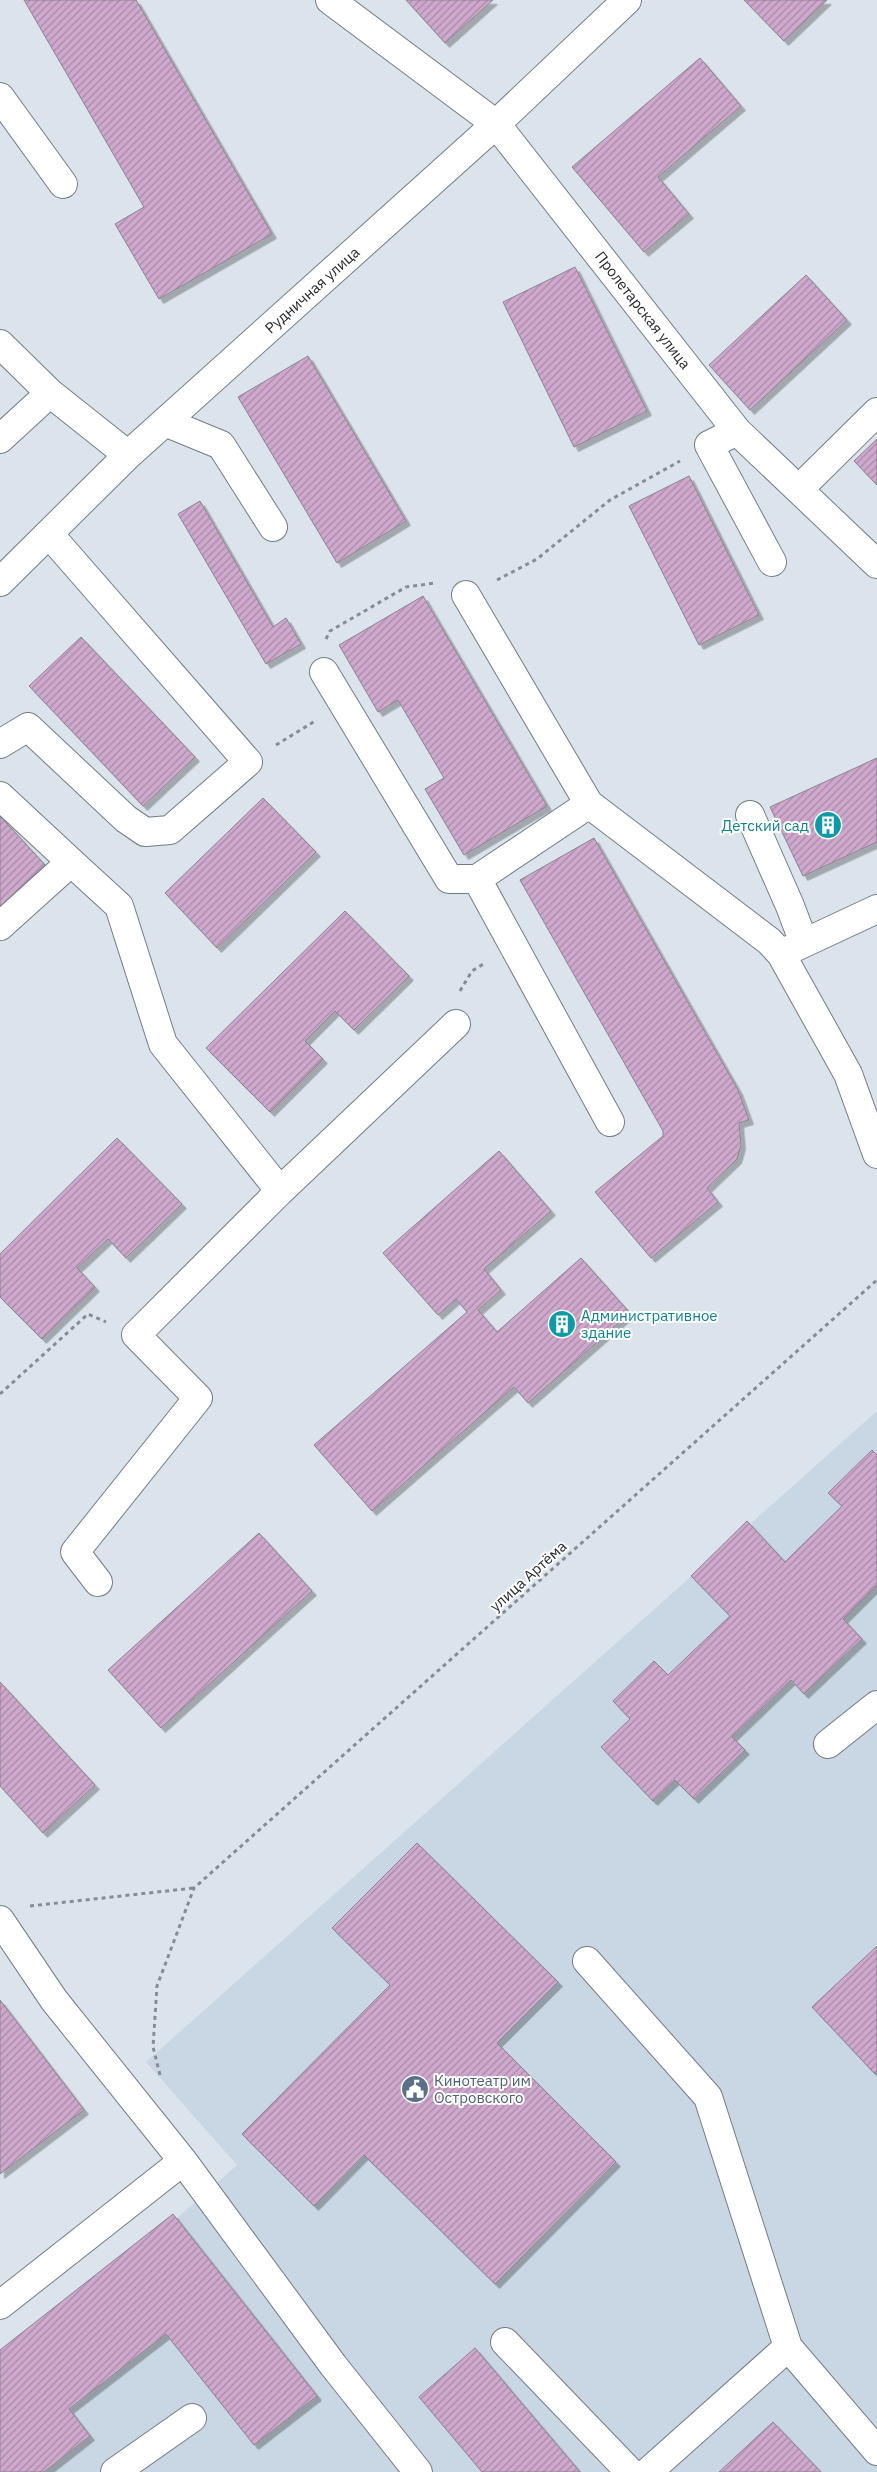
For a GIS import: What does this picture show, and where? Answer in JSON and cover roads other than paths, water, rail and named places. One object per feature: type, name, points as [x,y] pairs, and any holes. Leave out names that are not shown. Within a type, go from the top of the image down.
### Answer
[{"type":"street","name":"Пролетарская улица","points":[[330,0],[496,124],[738,430],[877,564]]},
{"type":"street","name":"Рудничная улица","points":[[0,582],[128,455],[496,124],[627,0]]},
{"type":"street","points":[[0,97],[62,184]]},
{"type":"street","points":[[0,344],[50,393],[128,455]]},
{"type":"street","points":[[0,439],[50,393]]},
{"type":"street","points":[[798,489],[877,412]]},
{"type":"street","points":[[165,422],[221,445],[274,528]]},
{"type":"street","points":[[738,430],[709,446],[772,562]]},
{"type":"street","points":[[0,744],[28,727],[126,819],[145,832],[170,830],[248,762],[49,534]]},
{"type":"street","points":[[466,596],[589,804],[769,941],[793,949],[877,909]]},
{"type":"street","points":[[324,672],[449,879],[478,879],[589,804]]},
{"type":"street","points":[[0,796],[119,906],[163,1044],[280,1191]]},
{"type":"street","points":[[750,816],[790,906],[793,949],[848,1074],[877,1154]]},
{"type":"street","points":[[0,926],[71,862]]},
{"type":"street","points":[[478,879],[610,1122]]},
{"type":"street","points":[[98,1582],[74,1552],[198,1398],[136,1335],[280,1191],[456,1024]]},
{"type":"street","points":[[828,1744],[877,1705]]},
{"type":"street","points":[[0,1920],[54,2000],[182,2161],[333,2365],[418,2472]]},
{"type":"street","points":[[586,1961],[708,2097],[788,2347],[877,2451]]},
{"type":"street","points":[[0,2305],[182,2161]]},
{"type":"street","points":[[505,2342],[630,2472]]},
{"type":"street","points":[[648,2472],[788,2347]]},
{"type":"street","points":[[116,2472],[192,2418]]},
{"type":"place","name":"Детский сад","points":[[828,825]]},
{"type":"place","name":"Административное здание","points":[[562,1324]]},
{"type":"place","name":"Кинотеатр им Островского","points":[[415,2089]]}]
